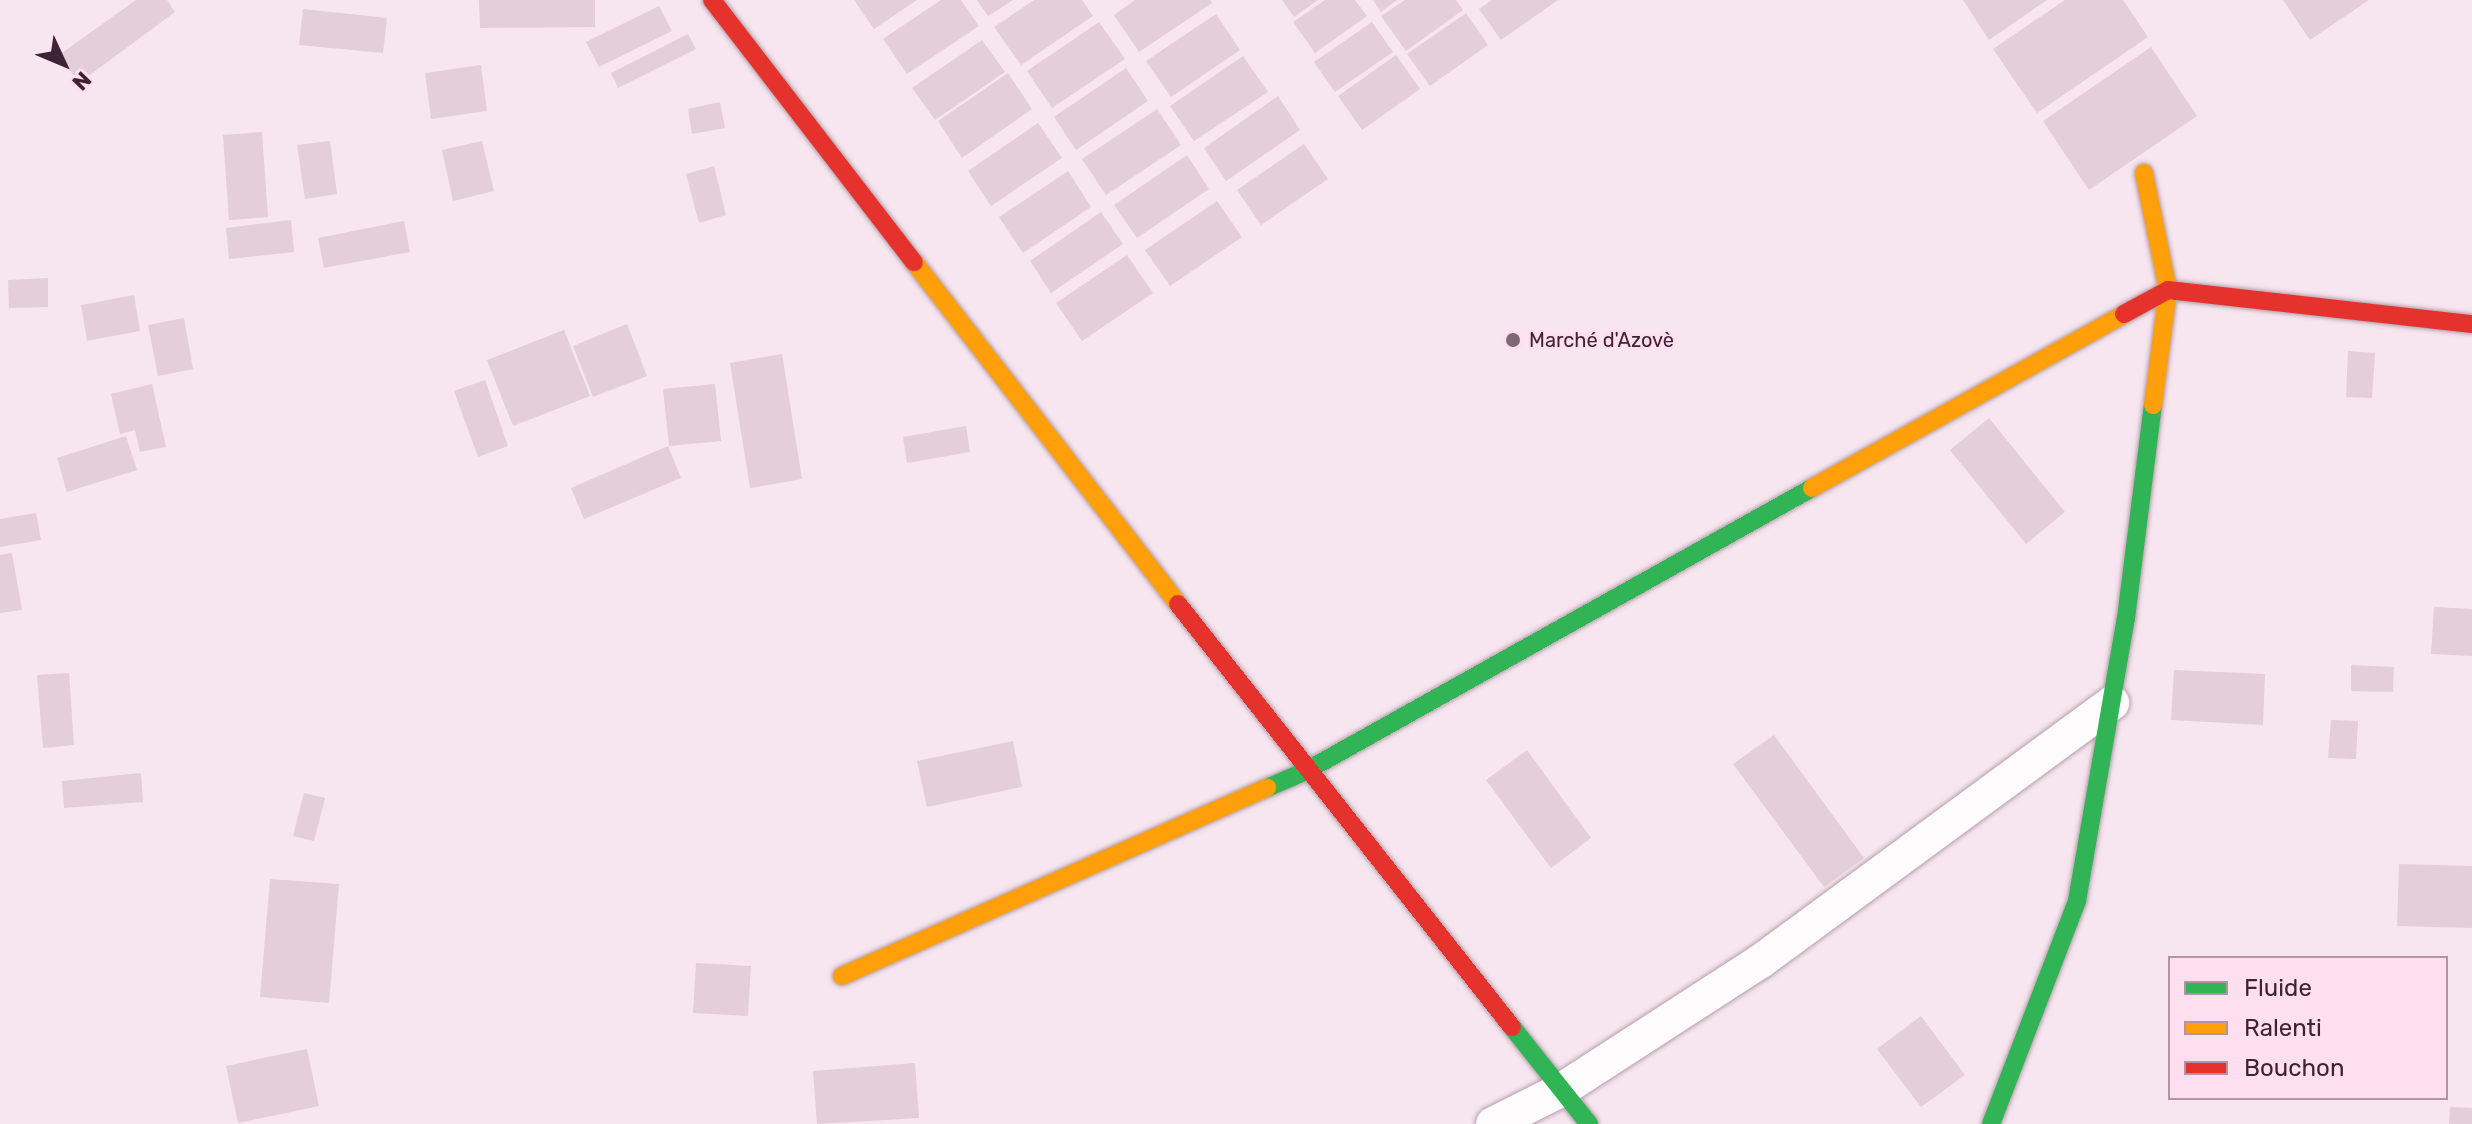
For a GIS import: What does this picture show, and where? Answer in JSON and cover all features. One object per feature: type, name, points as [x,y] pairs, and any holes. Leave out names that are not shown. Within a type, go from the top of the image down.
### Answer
[{"type":"street","points":[[712,0],[1306,771],[1589,1124]]},
{"type":"street","points":[[1991,1124],[2077,901],[2112,703],[2168,290],[2144,173]]},
{"type":"street","points":[[842,976],[1306,771],[2168,290],[2472,324]]},
{"type":"street","points":[[1493,1124],[1563,1089],[1761,961],[2112,703]]},
{"type":"building","points":[[136,0],[167,0],[175,12],[79,83],[59,55]]},
{"type":"building","points":[[479,0],[595,0],[595,27],[480,28]]},
{"type":"building","points":[[854,0],[917,0],[874,29]]},
{"type":"building","points":[[941,0],[961,0],[979,26],[907,74],[883,39]]},
{"type":"building","points":[[977,0],[1013,0],[988,16]]},
{"type":"building","points":[[1034,0],[1082,0],[1093,16],[1021,65],[994,27]]},
{"type":"building","points":[[1135,0],[1210,0],[1212,3],[1139,52],[1114,15]]},
{"type":"building","points":[[1282,0],[1318,0],[1294,17]]},
{"type":"building","points":[[1325,0],[1355,0],[1367,16],[1315,53],[1293,22]]},
{"type":"building","points":[[1373,0],[1397,0],[1381,12]]},
{"type":"building","points":[[1405,0],[1456,0],[1463,10],[1406,51],[1381,16]]},
{"type":"building","points":[[1492,0],[1558,0],[1501,40],[1479,9]]},
{"type":"building","points":[[1963,0],[2047,0],[1989,40]]},
{"type":"building","points":[[2065,0],[2123,0],[2148,37],[2037,113],[1993,49]]},
{"type":"building","points":[[2283,0],[2369,0],[2310,40]]},
{"type":"building","points":[[659,6],[672,31],[599,67],[586,42]]},
{"type":"building","points":[[303,9],[387,18],[383,53],[299,45]]},
{"type":"building","points":[[1466,13],[1488,45],[1430,86],[1407,54]]},
{"type":"building","points":[[1216,14],[1240,50],[1171,97],[1146,61]]},
{"type":"building","points":[[1099,22],[1125,59],[1052,108],[1027,71]]},
{"type":"building","points":[[1372,22],[1393,52],[1335,92],[1314,62]]},
{"type":"building","points":[[688,34],[696,49],[618,88],[611,73]]},
{"type":"building","points":[[982,40],[1005,72],[935,120],[912,88]]},
{"type":"building","points":[[2151,47],[2197,116],[2089,190],[2043,121]]},
{"type":"building","points":[[1396,55],[1420,89],[1362,130],[1338,96]]},
{"type":"building","points":[[1243,56],[1268,92],[1194,141],[1170,106]]},
{"type":"building","points":[[481,65],[487,111],[431,119],[425,73]]},
{"type":"building","points":[[1126,68],[1148,101],[1076,150],[1054,117]]},
{"type":"building","points":[[1008,73],[1032,109],[962,158],[938,121]]},
{"type":"building","points":[[1278,96],[1300,130],[1226,181],[1204,148]]},
{"type":"building","points":[[720,102],[725,128],[692,134],[688,109]]},
{"type":"building","points":[[1157,109],[1181,145],[1106,195],[1082,159]]},
{"type":"building","points":[[1038,123],[1062,158],[991,206],[968,171]]},
{"type":"building","points":[[262,132],[268,217],[229,220],[223,135]]},
{"type":"building","points":[[330,141],[337,194],[305,199],[297,145]]},
{"type":"building","points":[[482,141],[494,191],[453,201],[442,150]]},
{"type":"building","points":[[1304,144],[1328,179],[1261,225],[1237,190]]},
{"type":"building","points":[[1187,155],[1209,189],[1137,238],[1114,205]]},
{"type":"building","points":[[714,166],[726,215],[699,223],[686,174]]},
{"type":"building","points":[[1068,171],[1091,207],[1023,253],[999,217]]},
{"type":"building","points":[[1217,201],[1242,237],[1170,286],[1145,250]]},
{"type":"building","points":[[1101,212],[1123,244],[1051,293],[1030,261]]},
{"type":"building","points":[[291,220],[294,252],[229,259],[226,228]]},
{"type":"building","points":[[404,221],[410,252],[324,268],[318,238]]},
{"type":"building","points":[[1127,255],[1153,293],[1082,341],[1056,303]]},
{"type":"building","points":[[48,278],[48,307],[9,308],[8,280]]},
{"type":"building","points":[[134,295],[140,331],[87,341],[81,305]]},
{"type":"building","points":[[184,318],[193,369],[158,376],[148,325]]},
{"type":"building","points":[[627,324],[647,376],[593,397],[573,346]]},
{"type":"building","points":[[564,330],[590,396],[513,426],[487,360]]},
{"type":"building","points":[[2348,351],[2375,353],[2372,398],[2346,397]]},
{"type":"building","points":[[782,354],[802,479],[750,488],[730,363]]},
{"type":"building","points":[[485,380],[508,446],[478,457],[454,391]]},
{"type":"building","points":[[152,384],[166,447],[140,452],[135,430],[120,434],[111,394]]},
{"type":"building","points":[[715,384],[721,441],[669,446],[663,389]]},
{"type":"building","points":[[1989,418],[2065,512],[2026,544],[1950,450]]},
{"type":"building","points":[[966,426],[970,452],[907,463],[903,437]]},
{"type":"building","points":[[126,436],[137,470],[67,492],[57,458]]},
{"type":"building","points":[[668,446],[681,478],[584,519],[571,488]]},
{"type":"building","points":[[36,513],[41,540],[0,547],[0,519]]},
{"type":"building","points":[[12,553],[22,610],[0,613],[0,555]]},
{"type":"building","points":[[2434,607],[2472,609],[2472,656],[2431,654]]},
{"type":"building","points":[[2351,665],[2394,667],[2393,692],[2351,691]]},
{"type":"building","points":[[2174,670],[2265,674],[2263,725],[2171,720]]},
{"type":"building","points":[[69,673],[74,745],[43,748],[37,675]]},
{"type":"building","points":[[2331,720],[2358,721],[2356,759],[2328,758]]},
{"type":"building","points":[[1774,735],[1864,858],[1824,887],[1733,764]]},
{"type":"building","points":[[1013,741],[1022,787],[927,807],[917,761]]},
{"type":"building","points":[[1527,750],[1591,838],[1551,868],[1486,780]]},
{"type":"building","points":[[141,773],[143,802],[64,808],[62,781]]},
{"type":"building","points":[[304,793],[325,798],[314,841],[293,836]]},
{"type":"building","points":[[2399,864],[2472,866],[2472,928],[2397,926]]},
{"type":"building","points":[[270,879],[339,884],[329,1003],[260,997]]},
{"type":"building","points":[[696,963],[751,966],[748,1016],[693,1013]]},
{"type":"building","points":[[1921,1016],[1965,1075],[1921,1107],[1877,1049]]},
{"type":"building","points":[[307,1049],[319,1106],[238,1123],[226,1066]]},
{"type":"building","points":[[915,1063],[919,1118],[817,1124],[813,1071]]},
{"type":"building","points":[[2450,1107],[2472,1108],[2472,1124],[2449,1124]]},
{"type":"traffic: fast","points":[[1991,1124],[2077,901],[2126,618],[2153,405]]},
{"type":"traffic: fast","points":[[1267,788],[1306,771],[1812,488]]},
{"type":"traffic: fast","points":[[1512,1027],[1589,1124]]},
{"type":"traffic: slow","points":[[2144,173],[2168,290],[2153,405]]},
{"type":"traffic: slow","points":[[914,262],[1178,604]]},
{"type":"traffic: slow","points":[[1812,488],[2124,314]]},
{"type":"traffic: slow","points":[[842,976],[1267,788]]},
{"type":"traffic: jam","points":[[712,0],[914,262]]},
{"type":"traffic: jam","points":[[2124,314],[2168,290],[2472,324]]},
{"type":"traffic: jam","points":[[1178,604],[1512,1027]]},
{"type":"place","name":"Marché d'Azovè","points":[[1513,340]]}]
